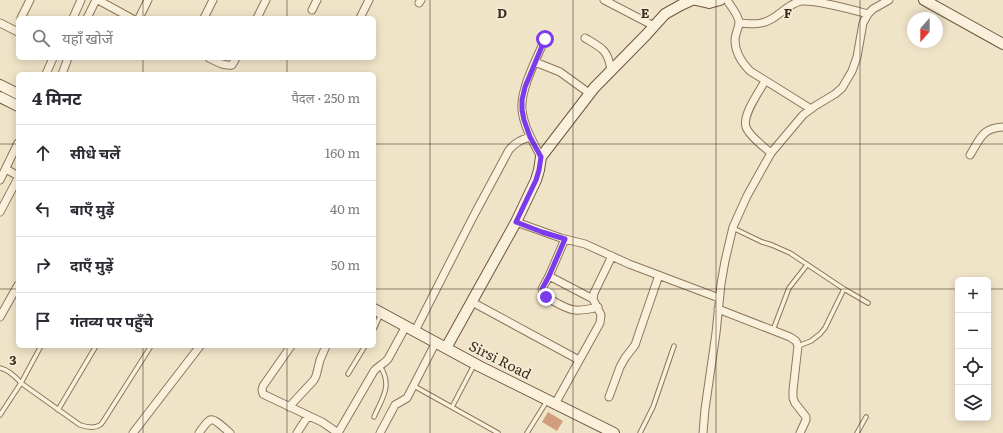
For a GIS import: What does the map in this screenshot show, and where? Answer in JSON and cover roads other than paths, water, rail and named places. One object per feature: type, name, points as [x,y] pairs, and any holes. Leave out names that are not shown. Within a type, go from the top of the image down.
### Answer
[{"type":"street","points":[[22,16],[30,0]]},
{"type":"street","points":[[74,16],[81,0]]},
{"type":"street","points":[[89,16],[97,0],[127,16]]},
{"type":"street","points":[[140,16],[148,0]]},
{"type":"street","points":[[205,16],[212,0]]},
{"type":"street","points":[[258,16],[266,0]]},
{"type":"street","points":[[312,10],[317,0]]},
{"type":"street","points":[[361,16],[369,0]]},
{"type":"street","points":[[604,0],[654,26]]},
{"type":"street","points":[[446,348],[516,222],[536,180],[541,157],[589,93],[611,70],[665,14],[680,4],[692,0]]},
{"type":"street","points":[[696,0],[708,3],[720,0]]},
{"type":"street","points":[[727,0],[737,15],[739,23],[735,40],[738,55],[743,64],[750,71],[765,81],[811,109]]},
{"type":"street","points":[[703,433],[719,298],[725,261],[733,228],[747,196],[770,153],[803,115],[842,88],[852,71],[857,57],[863,23],[873,9],[889,0]]},
{"type":"street","points":[[924,0],[1003,44]]},
{"type":"street","points":[[739,23],[762,23],[770,20],[800,1],[833,4],[868,14]]},
{"type":"street","points":[[0,23],[16,31]]},
{"type":"street","points":[[585,38],[597,45],[607,55],[611,70]]},
{"type":"street","points":[[541,157],[530,137],[524,120],[522,100],[525,87],[545,39]]},
{"type":"street","points":[[47,72],[52,60]]},
{"type":"street","points":[[63,72],[67,60]]},
{"type":"street","points":[[213,60],[228,66],[232,65],[235,60]]},
{"type":"street","points":[[535,62],[560,72],[589,93]]},
{"type":"street","points":[[765,81],[748,112],[746,127],[751,135],[770,153]]},
{"type":"street","points":[[0,85],[16,93]]},
{"type":"street","points":[[0,97],[16,105]]},
{"type":"street","points":[[970,154],[983,134],[989,129],[1003,127]]},
{"type":"street","points":[[290,348],[263,386],[263,394],[322,422],[338,433],[374,371],[380,365],[386,363],[410,328],[509,150],[514,144],[530,137]]},
{"type":"street","points":[[0,180],[16,147]]},
{"type":"street","points":[[6,169],[16,176]]},
{"type":"street","points":[[0,210],[16,181]]},
{"type":"street","points":[[516,222],[542,232],[585,244],[629,264],[719,298]]},
{"type":"street","points":[[565,239],[542,289],[543,294],[569,310],[585,311],[598,307]]},
{"type":"street","points":[[593,299],[594,293],[612,256]]},
{"type":"street","points":[[609,397],[620,367],[635,345],[659,275]]},
{"type":"street","points":[[549,276],[593,299],[601,315],[600,323],[579,360],[551,402]]},
{"type":"street","points":[[0,316],[16,288]]},
{"type":"street","points":[[472,302],[579,360]]},
{"type":"street","points":[[718,309],[773,330],[796,341],[798,346],[793,398],[806,417],[800,433]]},
{"type":"street","name":"Sirsi Road","points":[[378,311],[475,364],[614,433]]},
{"type":"street","points":[[380,433],[395,405],[407,398],[436,342]]},
{"type":"street","points":[[133,433],[198,348]]},
{"type":"street","points":[[289,407],[314,380],[325,348]]},
{"type":"street","points":[[297,433],[308,416]]},
{"type":"street","points":[[199,433],[210,420],[213,420],[230,433]]},
{"type":"lane","points":[[733,228],[790,253],[868,303]]},
{"type":"lane","points":[[773,330],[789,288],[807,265]]},
{"type":"lane","points":[[798,346],[811,341],[825,328],[844,289]]},
{"type":"lane","points":[[640,433],[653,407],[674,346]]},
{"type":"lane","points":[[0,415],[21,383],[40,348]]},
{"type":"lane","points":[[58,410],[95,348]]},
{"type":"lane","points":[[0,368],[14,375],[21,383],[80,424],[86,427],[94,427],[100,425],[150,348]]},
{"type":"lane","points":[[348,374],[364,348]]},
{"type":"lane","points":[[452,407],[475,364]]},
{"type":"lane","points":[[374,417],[387,382],[380,365]]},
{"type":"lane","points":[[413,386],[498,433]]},
{"type":"lane","points":[[526,433],[551,402]]},
{"type":"lane","points":[[857,433],[866,417]]}]
